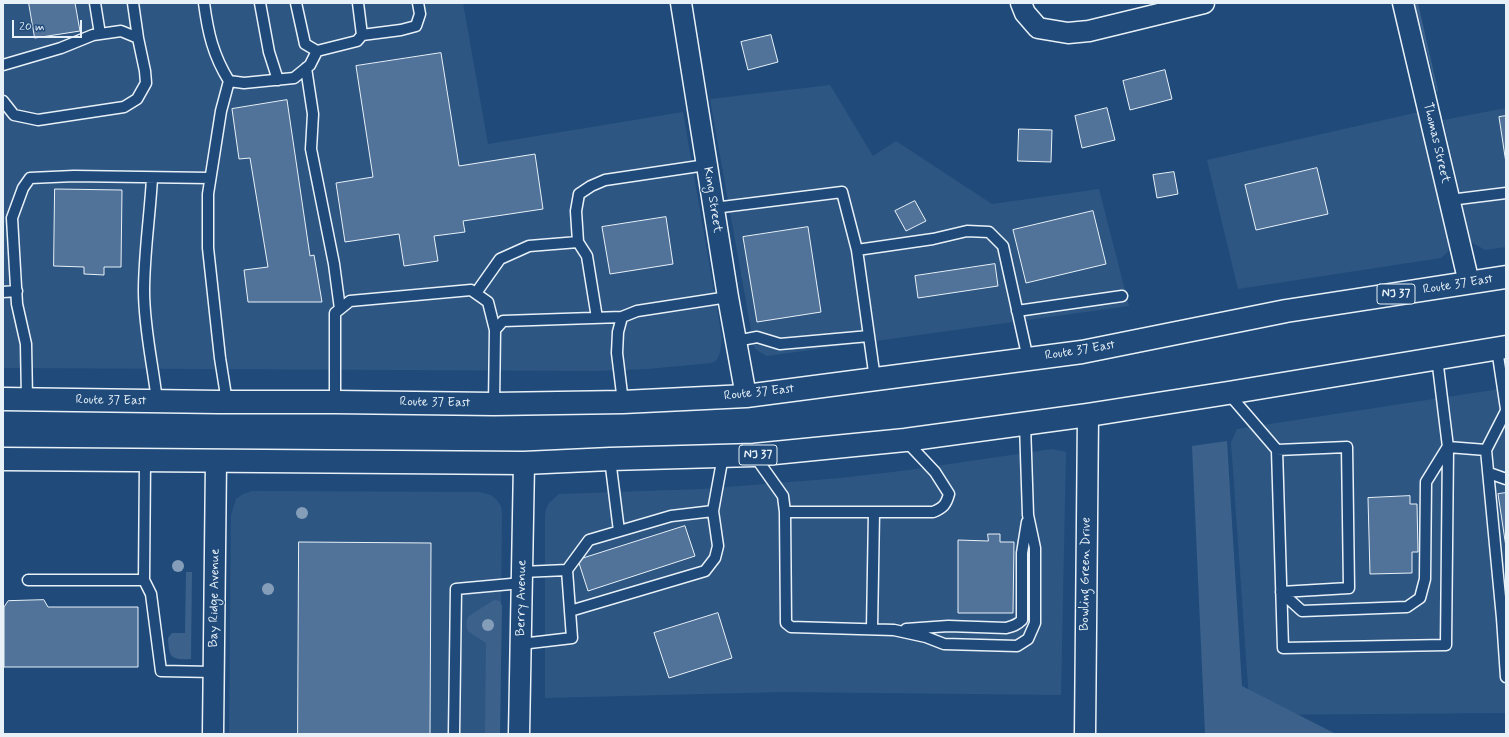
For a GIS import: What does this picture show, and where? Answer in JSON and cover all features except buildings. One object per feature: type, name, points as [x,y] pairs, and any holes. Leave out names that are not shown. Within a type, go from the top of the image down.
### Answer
[{"type":"highway","name":"Route 37 East","points":[[3,399],[494,404],[623,402],[746,396],[1082,352],[1286,311],[1506,277]]},
{"type":"highway","name":"NJ 37","points":[[3,459],[524,463],[754,455],[905,440],[1088,415],[1502,348]]},
{"type":"street","name":"King Street","points":[[681,3],[706,165],[746,396]]},
{"type":"street","points":[[1021,3],[1025,13],[1038,28],[1068,33],[1089,30],[1204,3]]},
{"type":"street","name":"Thomas Street","points":[[1403,3],[1469,283]]},
{"type":"street","name":"Bowling Green Drive","points":[[1084,734],[1088,415]]},
{"type":"street","name":"Bay Ridge Avenue","points":[[213,734],[216,461]]},
{"type":"street","name":"Berry Avenue","points":[[519,734],[524,463]]},
{"type":"lane","points":[[94,3],[100,34]]},
{"type":"lane","points":[[3,101],[14,115],[38,120],[124,107],[137,99],[146,83],[133,3]]},
{"type":"lane","points":[[204,3],[208,33],[213,51],[228,81],[220,112],[208,194],[208,248],[220,358],[227,402]]},
{"type":"lane","points":[[260,3],[269,52],[278,80]]},
{"type":"lane","points":[[296,3],[305,44],[317,51],[357,41],[362,35],[401,30],[416,26],[420,14],[418,3]]},
{"type":"lane","points":[[358,3],[362,35]]},
{"type":"lane","points":[[3,65],[60,48],[93,34],[121,31],[138,38]]},
{"type":"lane","points":[[228,81],[244,83],[294,78],[310,65],[317,51]]},
{"type":"lane","points":[[306,68],[312,114],[311,149],[334,264],[340,309]]},
{"type":"lane","points":[[597,318],[587,256],[578,242],[576,211],[580,194],[591,186],[605,180],[706,165]]},
{"type":"lane","points":[[27,399],[26,344],[18,304],[12,218],[23,188],[30,178],[74,176],[210,178]]},
{"type":"lane","points":[[152,178],[144,292],[148,345],[154,373],[157,401]]},
{"type":"lane","points":[[714,208],[842,192],[857,250],[875,379]]},
{"type":"lane","points":[[1450,200],[1506,192]]},
{"type":"lane","points":[[857,250],[933,239],[967,231],[989,232],[1003,246],[1028,358]]},
{"type":"lane","points":[[476,293],[500,259],[529,246],[578,242]]},
{"type":"lane","points":[[335,402],[335,313],[350,301],[471,290],[488,302],[495,330],[494,404]]},
{"type":"lane","points":[[3,292],[17,291]]},
{"type":"lane","points":[[1017,311],[1122,296]]},
{"type":"lane","points":[[495,330],[503,321],[622,317],[637,311],[728,297]]},
{"type":"lane","points":[[622,317],[618,332],[617,353],[623,402]]},
{"type":"lane","points":[[736,341],[757,337],[780,344],[869,336]]},
{"type":"lane","points":[[1502,348],[1506,410],[1486,450],[1504,618],[1506,677]]},
{"type":"lane","points":[[1228,393],[1277,450],[1280,592],[1283,648],[1446,645],[1448,447],[1437,358]]},
{"type":"lane","points":[[894,630],[926,637],[944,644],[1017,646],[1028,639],[1035,623],[1035,548],[1028,515],[1025,424]]},
{"type":"lane","points":[[785,512],[933,512],[942,508],[947,502],[949,494],[935,472],[905,440]]},
{"type":"lane","points":[[1277,450],[1347,447],[1349,588],[1280,592]]},
{"type":"lane","points":[[1448,447],[1486,450]]},
{"type":"lane","points":[[1280,592],[1302,611],[1407,607],[1420,598],[1425,579],[1426,482],[1448,447]]},
{"type":"lane","points":[[754,455],[783,496],[785,512],[786,624],[791,627],[894,630],[948,626],[1006,628],[1014,626],[1022,620],[1022,552],[1028,515]]},
{"type":"lane","points":[[570,611],[705,571],[715,558],[718,546],[713,511],[723,456]]},
{"type":"lane","points":[[610,459],[619,531]]},
{"type":"lane","points":[[145,461],[144,580],[151,594],[161,671],[214,672]]},
{"type":"lane","points":[[1489,473],[1506,479]]},
{"type":"lane","points":[[521,644],[572,638],[567,570],[589,540],[671,516],[713,511]]},
{"type":"lane","points":[[872,630],[874,512]]},
{"type":"lane","points":[[454,734],[456,589],[567,570]]},
{"type":"lane","points":[[28,580],[144,580]]},
{"type":"shaded area","points":[[3,3],[463,3],[488,144],[683,112],[722,338],[717,360],[712,363],[648,369],[594,371],[3,368]]},
{"type":"shaded area","points":[[1415,3],[1418,3],[1437,92]]},
{"type":"shaded area","points":[[830,85],[873,156],[896,141],[992,204],[1099,189],[1129,306],[767,356],[758,351],[754,347],[710,99]]},
{"type":"shaded area","points":[[1506,108],[1506,247],[1485,250],[1471,242],[1443,120]]},
{"type":"shaded area","points":[[1419,112],[1449,242],[1448,252],[1441,258],[1238,289],[1207,160]]},
{"type":"shaded area","points":[[1506,388],[1506,713],[1250,715],[1231,442],[1237,429]]},
{"type":"shaded area","points":[[1227,441],[1242,686],[1336,734],[1205,734],[1192,446]]},
{"type":"shaded area","points":[[1052,449],[1066,452],[1061,695],[783,692],[545,698],[545,515],[549,503],[559,494],[702,489],[840,478],[909,470]]},
{"type":"shaded area","points":[[252,491],[479,492],[491,495],[497,500],[501,506],[502,513],[500,734],[229,734],[231,515],[236,499],[243,494]]},
{"type":"shaded area","points":[[186,572],[192,572],[191,659],[179,659],[170,654],[168,638],[172,633],[185,633]]},
{"type":"shaded area","points":[[494,600],[500,601],[502,606],[500,734],[485,734],[486,643],[469,632],[466,624],[469,616]]}]
